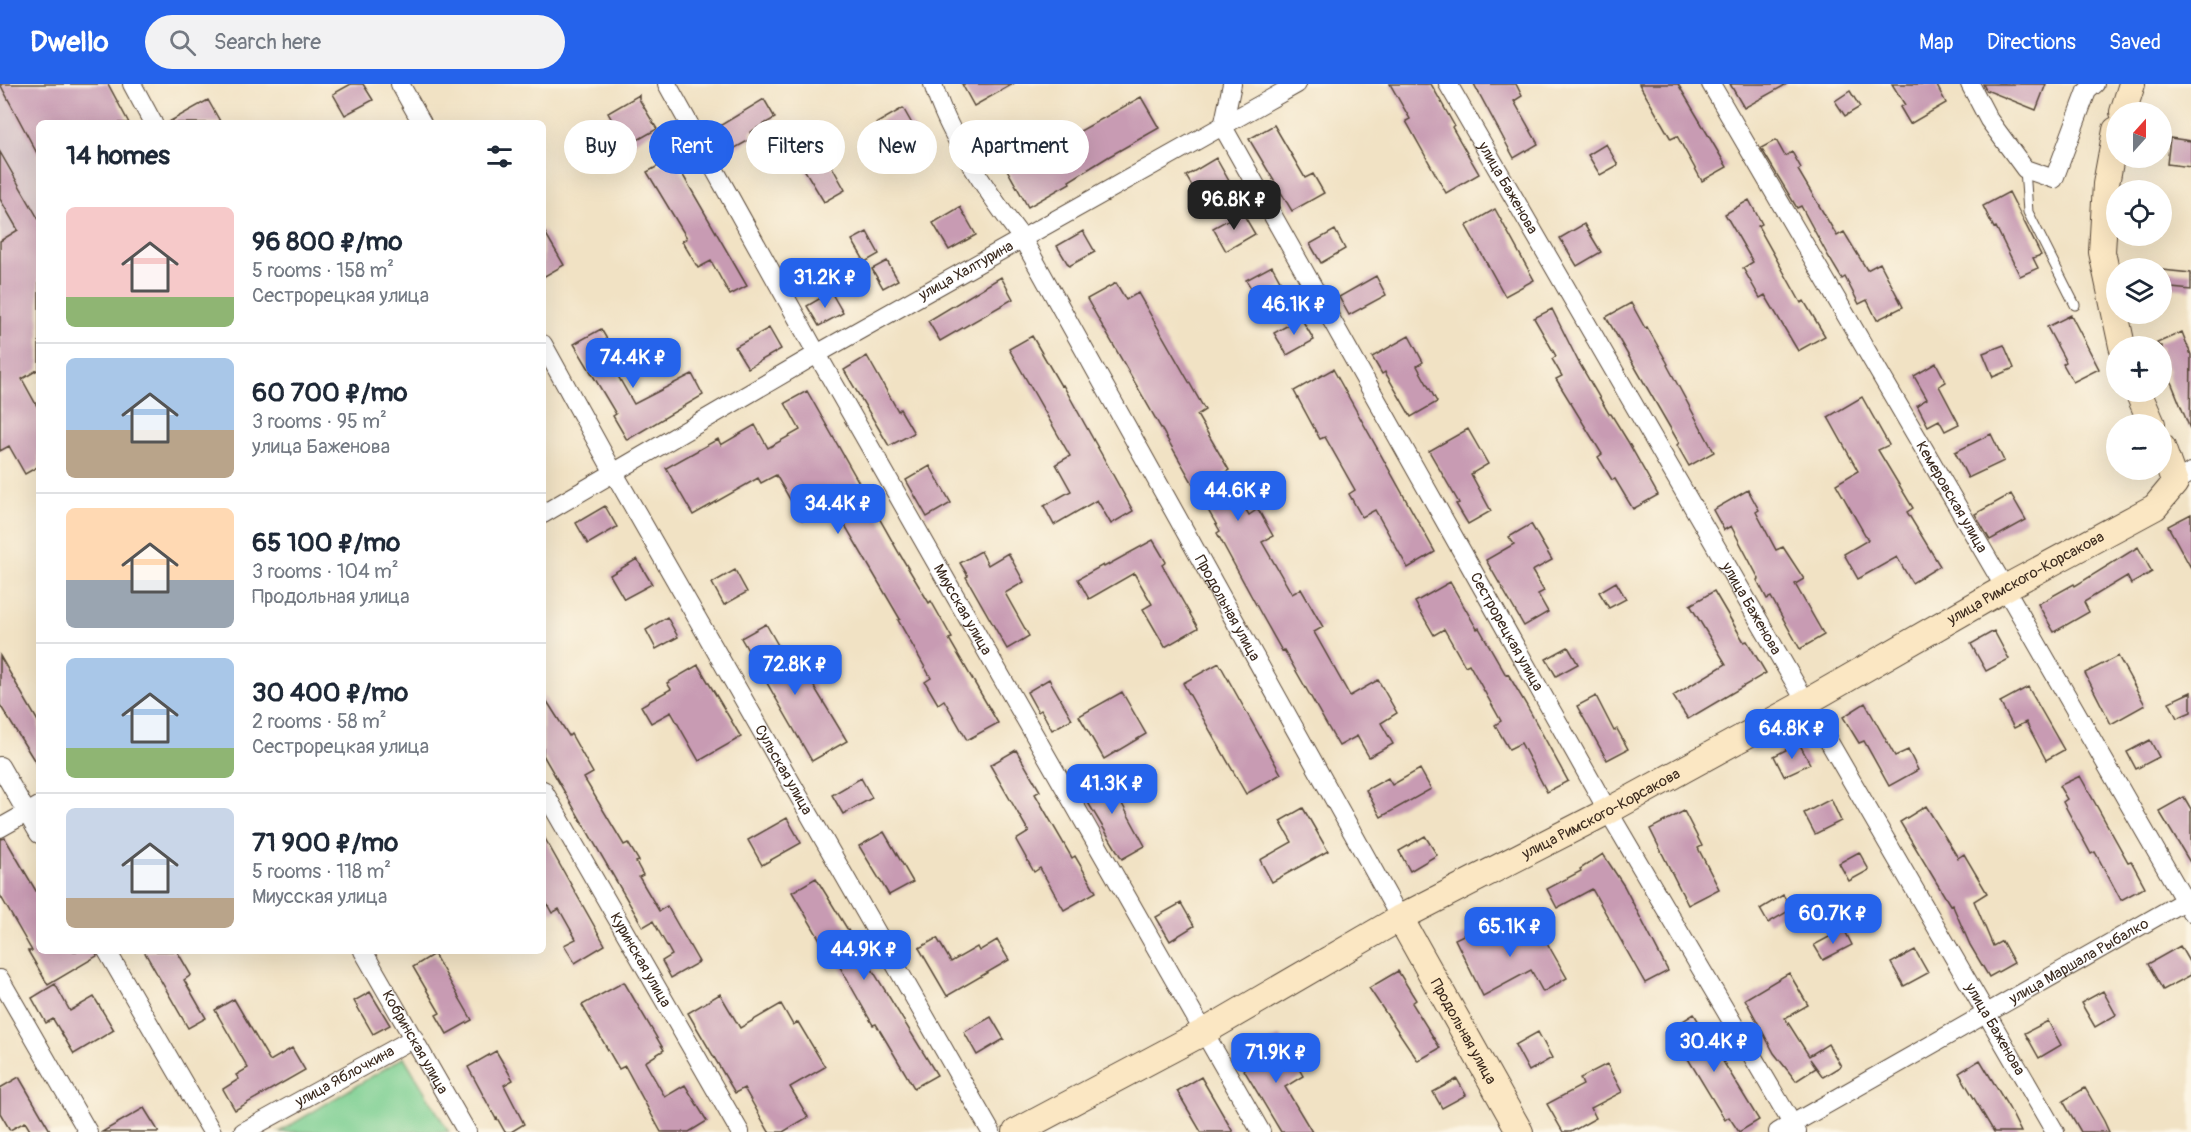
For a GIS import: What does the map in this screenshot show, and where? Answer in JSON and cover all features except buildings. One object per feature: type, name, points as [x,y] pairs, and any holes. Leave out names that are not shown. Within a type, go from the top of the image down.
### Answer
[{"type":"main road","points":[[2126,102],[2132,84]]},
{"type":"main road","points":[[2109,168],[2102,252],[2120,336]]},
{"type":"main road","name":"улица Римского-Корсакова","points":[[1016,1132],[1203,1032],[1400,918],[1608,811],[1805,703],[2005,588],[2155,507],[2186,481],[2172,462]]},
{"type":"main road","name":"Продольная улица","points":[[1400,918],[1520,1132]]},
{"type":"street","points":[[132,84],[151,120]]},
{"type":"street","points":[[400,84],[420,120]]},
{"type":"street","name":"Миусская улица","points":[[667,84],[817,354],[1261,1132]]},
{"type":"street","name":"Продольная улица","points":[[933,84],[937,98],[963,148],[1002,211],[1022,238],[1400,918]]},
{"type":"street","points":[[1223,127],[1232,84]]},
{"type":"street","name":"улица Халтурина","points":[[546,512],[817,354],[1297,84]]},
{"type":"street","name":"улица Баженова","points":[[1448,84],[2055,1132]]},
{"type":"street","name":"Кемеровская улица","points":[[1711,84],[2189,903]]},
{"type":"street","points":[[1970,84],[1989,120],[2025,169],[2054,179],[2087,91],[2096,84]]},
{"type":"street","name":"Сестрорецкая улица","points":[[1223,127],[1789,1129]]},
{"type":"street","name":"Сульская улица","points":[[546,349],[614,473],[991,1132]]},
{"type":"street","points":[[0,766],[33,810],[0,828]]},
{"type":"street","name":"Куринская улица","points":[[546,795],[740,1132]]},
{"type":"street","name":"улица Маршала Рыбалко","points":[[1789,1129],[1987,1014],[2189,903]]},
{"type":"street","points":[[109,954],[212,1132]]},
{"type":"street","name":"Кобринская улица","points":[[365,954],[466,1132]]},
{"type":"street","points":[[0,979],[88,1132]]},
{"type":"street","name":"улица Яблочкина","points":[[243,1132],[414,1038]]},
{"type":"lane","points":[[2025,169],[2028,212],[2075,305]]},
{"type":"shaded area","points":[[0,84],[108,84],[127,120],[36,120],[36,371],[0,392]]},
{"type":"green space","points":[[404,1057],[449,1132],[279,1132]]}]
